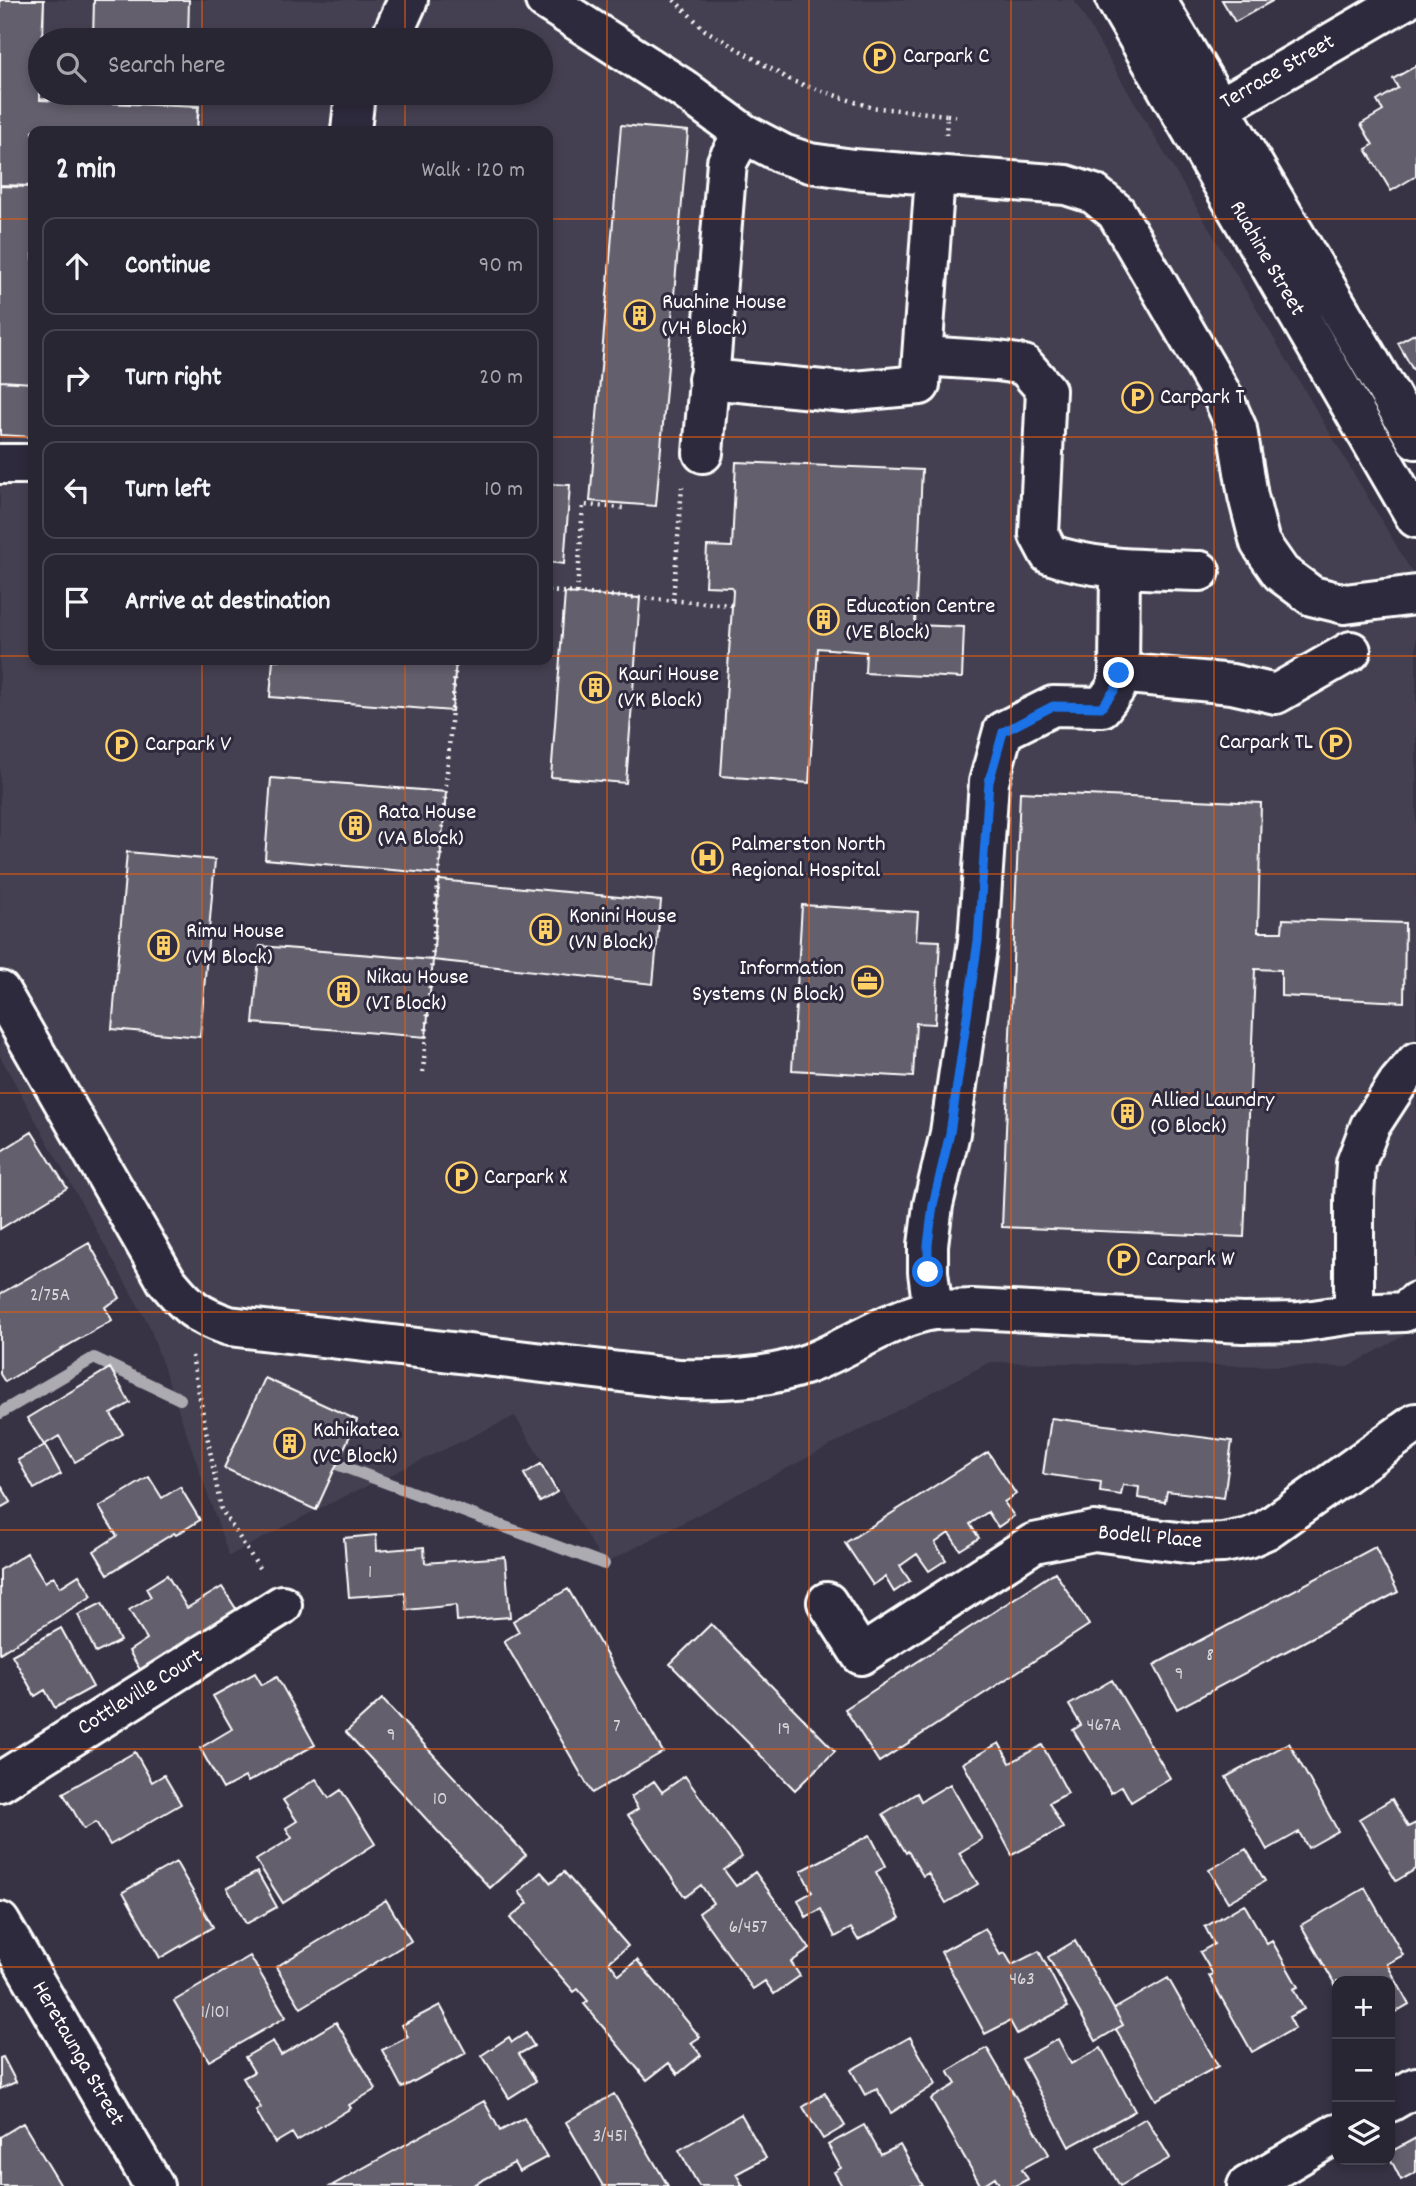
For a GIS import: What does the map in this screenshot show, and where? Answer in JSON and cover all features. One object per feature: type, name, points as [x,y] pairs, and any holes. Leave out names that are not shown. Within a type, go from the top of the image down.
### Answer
[{"type":"street","points":[[396,28],[408,0]]},
{"type":"street","points":[[545,0],[596,47],[682,88],[743,133],[783,154],[810,163],[853,169],[1066,185],[1094,194],[1116,212],[1222,395],[1237,429],[1248,496],[1260,543],[1280,573],[1312,596],[1345,604],[1416,595]]},
{"type":"street","name":"Ruahine Street","points":[[1116,0],[1204,117],[1416,439]]},
{"type":"street","name":"Ruahine Street","points":[[1156,0],[1204,117],[1416,518]]},
{"type":"street","name":"Terrace Street","points":[[1204,117],[1405,0]]},
{"type":"street","points":[[352,126],[354,105]]},
{"type":"street","points":[[703,453],[727,162],[743,133]]},
{"type":"street","points":[[708,379],[844,392],[920,385],[935,176]]},
{"type":"street","points":[[923,356],[1024,365],[1046,390],[1039,535],[1049,554],[1073,562],[1120,568],[1200,571]]},
{"type":"street","points":[[0,464],[28,464]]},
{"type":"street","points":[[933,1310],[928,1245],[933,1205],[950,1133],[971,988],[984,876],[989,782],[1003,732],[1053,706],[1102,707],[1116,688],[1119,673],[1120,568]]},
{"type":"street","points":[[1119,673],[1232,684],[1276,694],[1351,651]]},
{"type":"street","points":[[0,991],[166,1280],[185,1304],[203,1317],[229,1326],[680,1379],[722,1380],[754,1377],[806,1364],[906,1318],[933,1310],[1243,1323],[1299,1322],[1354,1314],[1412,1312]]},
{"type":"street","points":[[1354,1314],[1356,1163],[1370,1126],[1398,1083],[1416,1062]]},
{"type":"street","name":"Bodell Place","points":[[827,1602],[861,1655],[1034,1543],[1094,1531],[1192,1544],[1223,1543],[1248,1538],[1266,1530],[1416,1423]]},
{"type":"street","name":"Cottleville Court","points":[[0,1782],[282,1605]]},
{"type":"street","name":"Heretaunga Street","points":[[0,1922],[154,2186]]},
{"type":"street","points":[[1395,2099],[1416,2087]]},
{"type":"street","points":[[1247,2186],[1332,2136]]},
{"type":"path","points":[[674,0],[705,30],[792,81],[870,107],[959,117]]},
{"type":"path","points":[[946,139],[947,115]]},
{"type":"path","points":[[673,600],[685,451],[703,453]]},
{"type":"path","points":[[577,593],[583,505],[624,508],[625,503]]},
{"type":"path","points":[[553,592],[732,605]]},
{"type":"path","points":[[424,1072],[456,665]]},
{"type":"path","points":[[203,1317],[189,1342],[221,1509],[282,1605]]},
{"type":"shaded area","name":"Palmerston North Regional Hospital","points":[[0,0],[1074,0],[1416,579],[1416,1329],[1348,1367],[990,1362],[604,1564],[515,1416],[316,1510],[229,1556],[149,1325],[0,1056]]},
{"type":"building","points":[[0,0],[44,0],[43,28],[28,28],[28,105],[198,107],[197,126],[28,126],[28,187],[0,186]]},
{"type":"building","points":[[0,0],[44,0],[43,28],[28,28],[28,105],[199,106],[197,126],[28,126],[28,186],[0,185]]},
{"type":"building","points":[[94,0],[189,0],[188,28],[93,28]]},
{"type":"building","points":[[1222,0],[1274,0],[1235,22]]},
{"type":"building","points":[[1416,66],[1416,176],[1391,191],[1366,149],[1373,145],[1361,124],[1383,111],[1377,101],[1398,88],[1393,79]]},
{"type":"building","name":"Ruahine House (VH Block)","points":[[621,125],[688,131],[656,506],[590,501]]},
{"type":"building","points":[[0,186],[28,187],[28,383],[0,381]]},
{"type":"building","points":[[1416,333],[1416,369],[1413,370],[1398,343]]},
{"type":"building","points":[[0,381],[28,383],[28,437],[0,435]]},
{"type":"building","name":"Education Centre (VE Block)","points":[[736,462],[922,470],[915,625],[964,627],[962,678],[865,673],[866,652],[818,648],[809,783],[721,776],[733,591],[732,587],[705,586],[707,546],[732,547]]},
{"type":"building","points":[[553,484],[570,485],[564,564],[553,563]]},
{"type":"building","name":"Kauri House (VK Block)","points":[[565,593],[640,598],[626,783],[551,777]]},
{"type":"building","points":[[273,665],[456,665],[452,711],[270,697]]},
{"type":"building","name":"Rata House (VA Block)","points":[[271,778],[446,792],[439,874],[265,859]]},
{"type":"building","name":"Allied Laundry (O Block)","points":[[1020,792],[1261,803],[1258,932],[1282,932],[1283,919],[1405,923],[1404,1002],[1281,996],[1281,970],[1255,969],[1244,1237],[1002,1227]]},
{"type":"building","name":"Rimu House (VM Block)","points":[[127,852],[215,860],[200,1037],[112,1029]]},
{"type":"building","name":"Konini House (VN Block)","points":[[439,880],[661,901],[653,984],[433,960]]},
{"type":"building","name":"Information Systems (N Block)","points":[[802,905],[918,912],[916,940],[940,941],[935,1024],[916,1023],[913,1077],[792,1070]]},
{"type":"building","name":"Nikau House (VI Block)","points":[[260,946],[433,960],[426,1037],[253,1023]]},
{"type":"building","points":[[32,1132],[67,1188],[0,1229],[0,1152]]},
{"type":"building","points":[[89,1243],[120,1298],[105,1307],[112,1320],[5,1382],[0,1374],[0,1294]]},
{"type":"building","points":[[110,1368],[130,1403],[111,1414],[123,1434],[75,1462],[59,1436],[44,1445],[27,1418]]},
{"type":"building","name":"Kahikatea (VC Block)","points":[[265,1378],[357,1420],[316,1510],[224,1468]]},
{"type":"building","points":[[1051,1418],[1232,1441],[1224,1498],[1167,1491],[1165,1502],[1138,1498],[1139,1487],[1123,1485],[1121,1495],[1100,1492],[1101,1482],[1043,1474]]},
{"type":"building","points":[[45,1445],[61,1474],[34,1489],[18,1460]]},
{"type":"building","points":[[988,1452],[1016,1494],[1004,1502],[1014,1516],[998,1527],[988,1512],[970,1524],[979,1538],[960,1550],[949,1533],[935,1543],[946,1560],[929,1571],[917,1554],[900,1566],[910,1581],[894,1592],[885,1577],[873,1585],[845,1543]]},
{"type":"building","points":[[541,1464],[557,1492],[540,1502],[524,1474]]},
{"type":"building","points":[[149,1477],[162,1498],[180,1487],[200,1520],[108,1574],[94,1551],[117,1536],[99,1507]]},
{"type":"building","points":[[0,1484],[11,1502],[0,1508]]},
{"type":"building","points":[[376,1535],[377,1551],[424,1547],[425,1563],[505,1557],[510,1617],[457,1621],[456,1605],[407,1610],[405,1593],[349,1597],[344,1538]]},
{"type":"building","points":[[1375,1547],[1398,1592],[1177,1709],[1154,1665]]},
{"type":"building","points":[[27,1553],[45,1582],[54,1576],[60,1587],[79,1575],[92,1596],[0,1653],[0,1570]]},
{"type":"building","points":[[1055,1572],[1089,1625],[879,1762],[845,1709]]},
{"type":"building","points":[[167,1575],[187,1608],[222,1587],[242,1618],[145,1678],[129,1651],[147,1639],[129,1610],[151,1597],[146,1588]]},
{"type":"building","points":[[568,1589],[663,1752],[592,1793],[504,1641],[519,1632],[513,1621]]},
{"type":"building","points":[[102,1603],[120,1641],[96,1653],[78,1615]]},
{"type":"building","points":[[711,1624],[835,1751],[795,1790],[670,1664]]},
{"type":"building","points":[[61,1628],[93,1687],[55,1708],[45,1690],[35,1696],[12,1655]]},
{"type":"building","points":[[255,1673],[262,1685],[277,1677],[315,1745],[248,1782],[245,1777],[223,1789],[200,1748],[232,1729],[213,1696]]},
{"type":"building","points":[[1112,1680],[1170,1778],[1131,1802],[1122,1786],[1111,1793],[1073,1730],[1081,1725],[1069,1705]]},
{"type":"building","points":[[382,1699],[526,1855],[490,1888],[346,1732]]},
{"type":"building","points":[[999,1743],[1010,1763],[1042,1745],[1068,1793],[1049,1803],[1063,1828],[1012,1855],[963,1763]]},
{"type":"building","points":[[1289,1743],[1338,1831],[1308,1848],[1299,1832],[1267,1850],[1226,1777]]},
{"type":"building","points":[[135,1752],[152,1782],[164,1775],[181,1804],[110,1845],[96,1822],[84,1829],[63,1793]]},
{"type":"building","points":[[685,1776],[742,1857],[724,1870],[736,1886],[755,1872],[810,1949],[791,1962],[800,1976],[774,1994],[765,1981],[753,1989],[699,1913],[713,1903],[701,1885],[685,1897],[628,1815],[638,1809],[631,1797],[654,1781],[662,1792]]},
{"type":"building","points":[[316,1779],[329,1798],[341,1790],[375,1844],[283,1903],[256,1860],[292,1838],[286,1828],[297,1821],[283,1800]]},
{"type":"building","points":[[950,1784],[982,1839],[959,1853],[978,1884],[946,1903],[928,1873],[923,1876],[908,1851],[906,1853],[883,1814],[917,1793],[921,1801]]},
{"type":"building","points":[[1392,1799],[1408,1827],[1416,1823],[1416,1869],[1396,1881],[1359,1819]]},
{"type":"building","points":[[870,1835],[886,1866],[876,1872],[900,1918],[858,1940],[851,1928],[835,1937],[821,1909],[806,1917],[798,1900],[812,1892],[801,1871]]},
{"type":"building","points":[[1246,1849],[1265,1881],[1228,1902],[1209,1870]]},
{"type":"building","points":[[176,1862],[213,1927],[160,1958],[123,1892]]},
{"type":"building","points":[[257,1872],[277,1907],[246,1924],[227,1888]]},
{"type":"building","points":[[541,1872],[551,1883],[564,1872],[628,1946],[609,1962],[619,1975],[637,1960],[700,2037],[691,2043],[701,2055],[678,2074],[669,2063],[647,2080],[584,2004],[588,2001],[578,1989],[574,1992],[510,1918],[528,1903],[519,1892]]},
{"type":"building","points":[[1365,1888],[1403,1955],[1387,1964],[1394,1976],[1332,1976],[1332,1979],[1301,1925]]},
{"type":"building","points":[[386,1900],[411,1941],[301,2008],[276,1967]]},
{"type":"building","points":[[1244,1904],[1267,1944],[1272,1941],[1298,1987],[1293,1989],[1304,2009],[1289,2017],[1295,2028],[1252,2052],[1209,1976],[1213,1974],[1200,1952],[1214,1944],[1205,1927]]},
{"type":"building","points":[[985,1928],[1000,1955],[1005,1953],[1012,1965],[1039,1951],[1068,2007],[1017,2034],[1010,2021],[985,2034],[941,1952]]},
{"type":"building","points":[[1075,1941],[1123,2025],[1096,2041],[1048,1957]]},
{"type":"building","points":[[250,1956],[286,2017],[209,2061],[174,2001]]},
{"type":"building","points":[[1168,1978],[1218,2066],[1156,2100],[1116,2029],[1123,2025],[1114,2009]]},
{"type":"building","points":[[1395,1979],[1409,2004],[1395,2012]]},
{"type":"building","points":[[440,2005],[466,2053],[402,2088],[382,2050],[408,2037],[402,2025]]},
{"type":"building","points":[[336,2022],[376,2089],[349,2105],[351,2108],[297,2141],[292,2133],[275,2143],[256,2111],[261,2108],[243,2078],[254,2072],[245,2057],[273,2041],[281,2055]]},
{"type":"building","points":[[526,2033],[534,2046],[519,2054],[536,2081],[509,2098],[482,2055],[509,2037],[512,2042]]},
{"type":"building","points":[[910,2037],[936,2084],[891,2113],[877,2089],[865,2095],[851,2070]]},
{"type":"building","points":[[1058,2039],[1071,2064],[1101,2048],[1135,2111],[1069,2147],[1022,2059]]},
{"type":"building","points":[[987,2048],[1049,2154],[1022,2169],[1028,2179],[1015,2186],[1000,2186],[995,2177],[981,2186],[931,2099],[956,2084],[948,2071]]},
{"type":"building","points":[[3,2057],[16,2082],[0,2089],[0,2058]]},
{"type":"building","points":[[825,2093],[845,2126],[823,2139],[803,2107]]},
{"type":"building","points":[[614,2094],[668,2186],[603,2186],[566,2122]]},
{"type":"building","points":[[484,2101],[500,2131],[524,2118],[547,2157],[519,2172],[514,2163],[472,2186],[331,2186]]},
{"type":"building","points":[[741,2114],[766,2158],[736,2174],[743,2186],[699,2186],[679,2150]]},
{"type":"building","points":[[1146,2118],[1170,2158],[1120,2186],[1097,2147]]},
{"type":"building","points":[[23,2123],[61,2186],[0,2186],[0,2137]]},
{"type":"building","points":[[864,2125],[881,2155],[900,2145],[923,2186],[842,2186],[834,2172],[841,2168],[828,2145]]},
{"type":"building","points":[[1416,2138],[1416,2172],[1401,2180],[1394,2165],[1395,2149]]},
{"type":"waterway","points":[[0,1413],[94,1358],[180,1399]]},
{"type":"waterway","points":[[339,1465],[604,1564]]},
{"type":"place","name":"Carpark C","points":[[880,57]]},
{"type":"place","name":"Ruahine House (VH Block)","points":[[639,316]]},
{"type":"place","name":"Carpark T","points":[[1137,398]]},
{"type":"place","name":"Education Centre (VE Block)","points":[[823,620]]},
{"type":"place","name":"Kauri House (VK Block)","points":[[595,688]]},
{"type":"place","name":"Carpark TL","points":[[1336,743]]},
{"type":"place","name":"Carpark V","points":[[122,745]]},
{"type":"place","name":"Rata House (VA Block)","points":[[355,826]]},
{"type":"place","name":"Palmerston North Regional Hospital","points":[[708,858]]},
{"type":"place","name":"Konini House (VN Block)","points":[[546,930]]},
{"type":"place","name":"Rimu House (VM Block)","points":[[163,945]]},
{"type":"place","name":"Information Systems (N Block)","points":[[867,982]]},
{"type":"place","name":"Nikau House (VI Block)","points":[[343,991]]},
{"type":"place","name":"Allied Laundry (O Block)","points":[[1128,1114]]},
{"type":"place","name":"Carpark X","points":[[461,1178]]},
{"type":"place","name":"Carpark W","points":[[1123,1260]]},
{"type":"place","name":"Kahikatea (VC Block)","points":[[290,1444]]},
{"type":"route","points":[[928,1272],[933,1205],[950,1133],[978,941],[989,782],[1003,732],[1053,706],[1102,707],[1116,688],[1119,673]]}]
